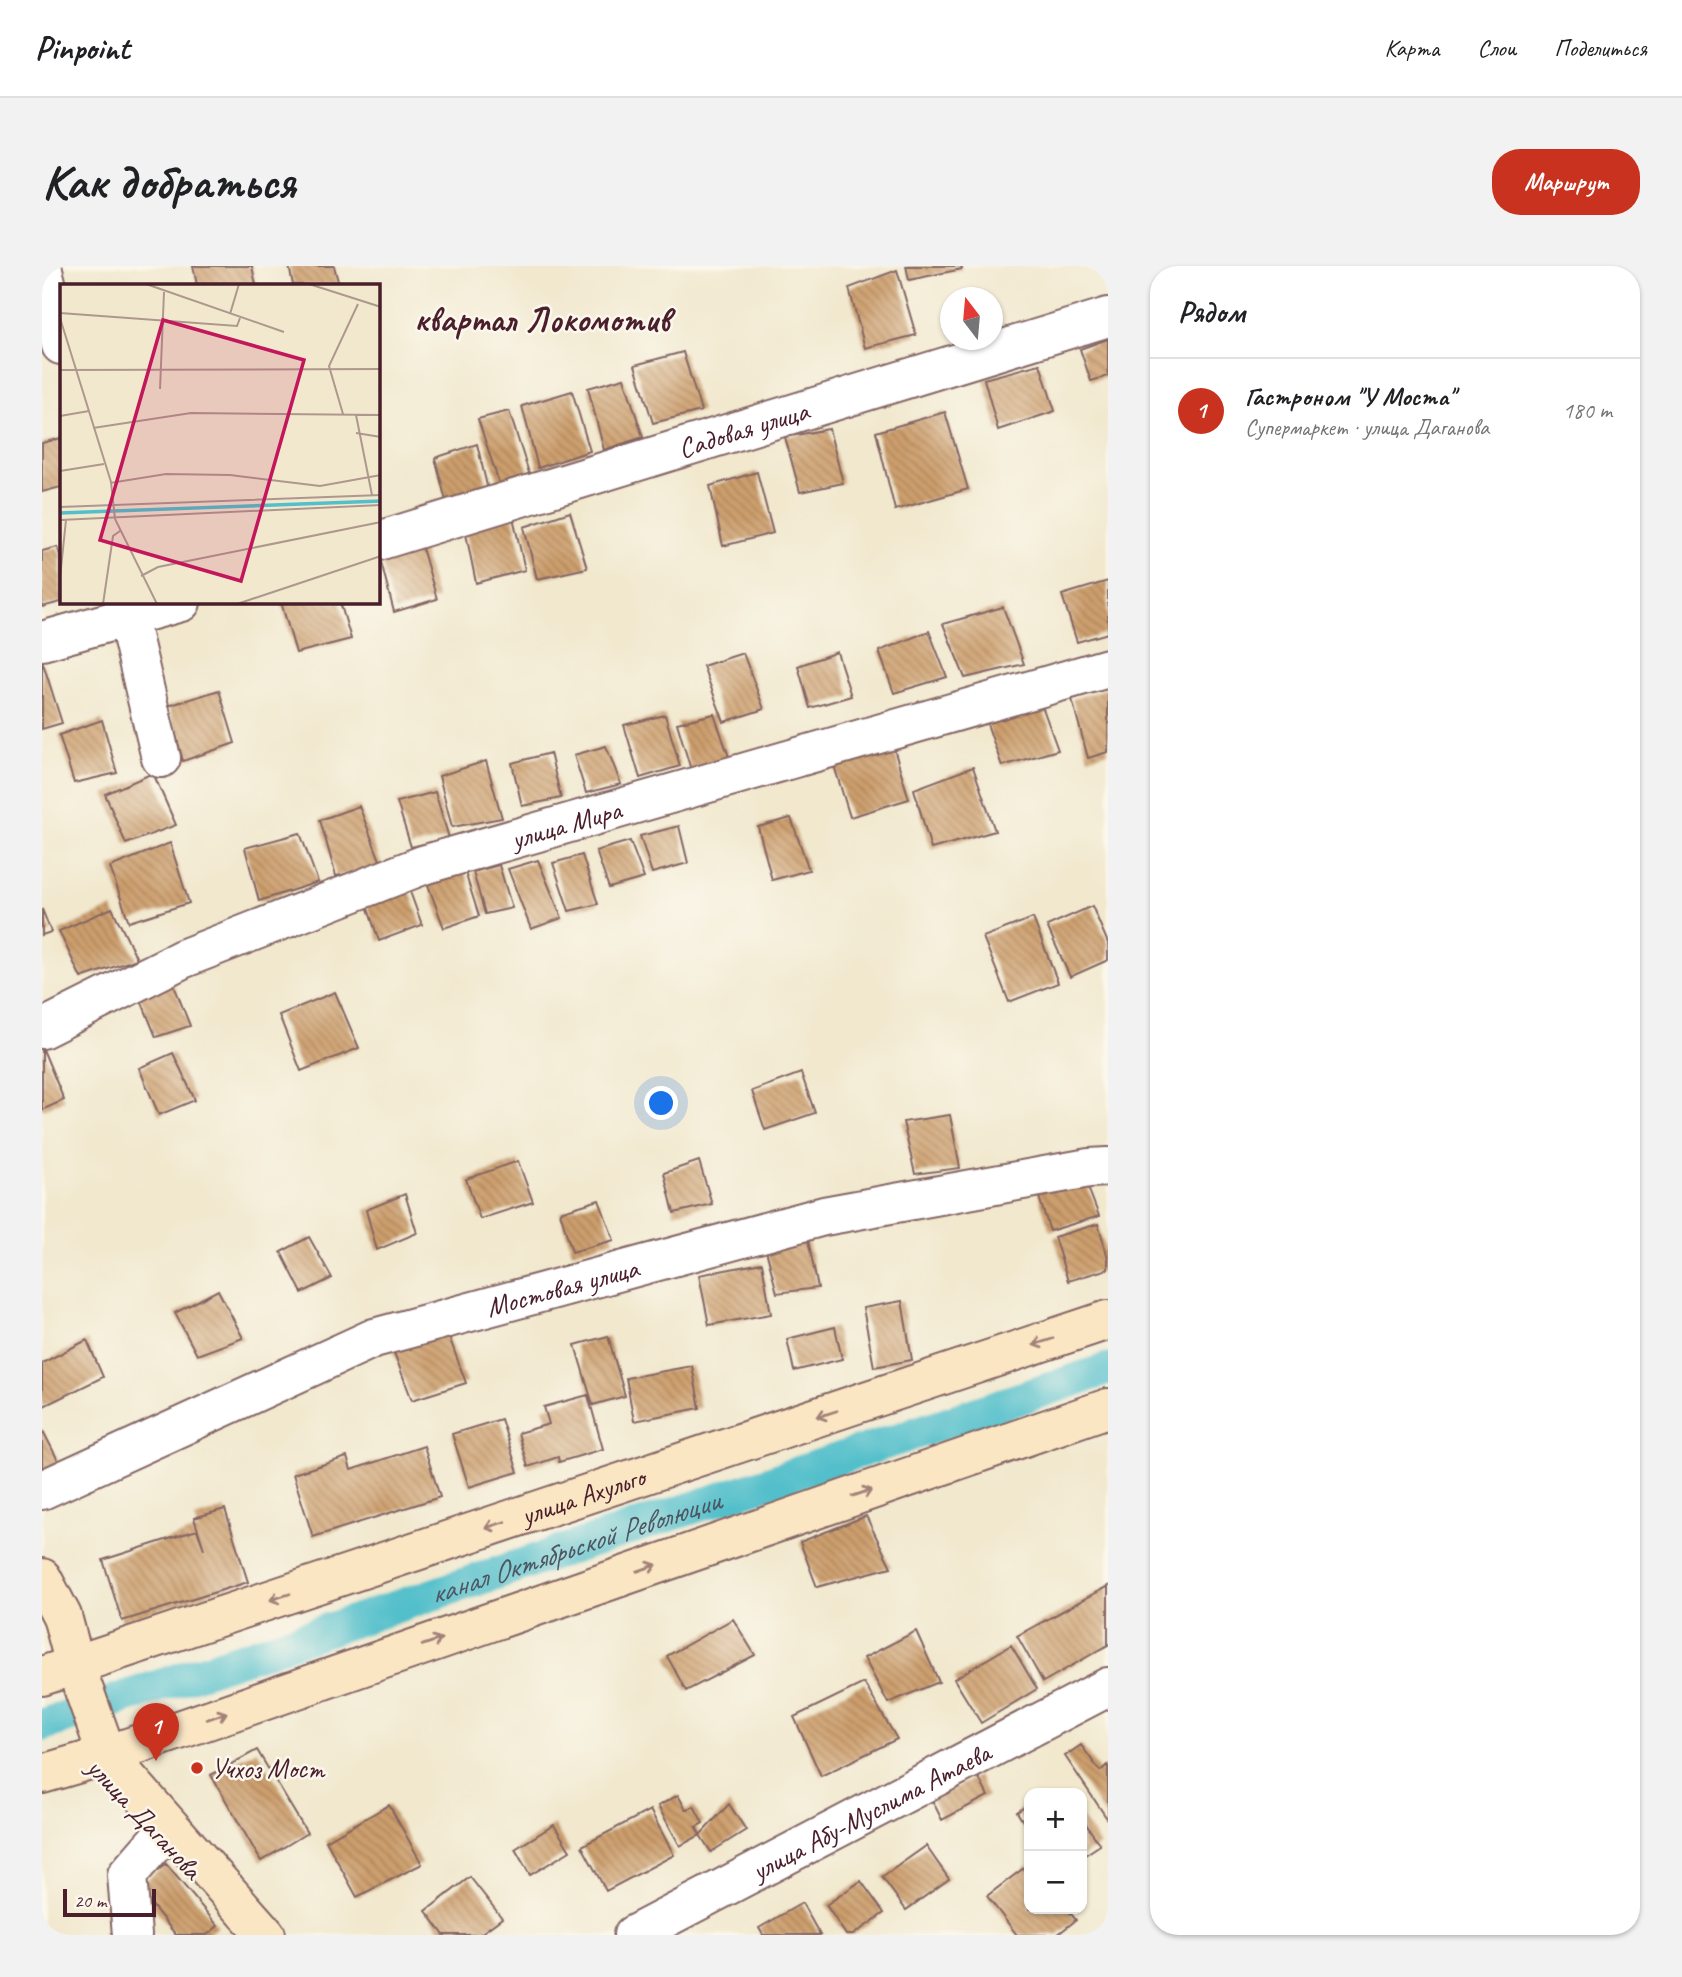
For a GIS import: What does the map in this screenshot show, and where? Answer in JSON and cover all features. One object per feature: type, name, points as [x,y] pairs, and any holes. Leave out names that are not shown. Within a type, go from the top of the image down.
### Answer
[{"type":"main road","name":"улица Ахульго","points":[[59,1670],[1108,1320]]},
{"type":"main road","points":[[42,1774],[96,1758],[1108,1408]]},
{"type":"main road","name":"улица Даганова","points":[[42,1578],[62,1616],[59,1670]]},
{"type":"main road","name":"улица Даганова","points":[[42,1607],[48,1619],[59,1670],[96,1758],[266,1935]]},
{"type":"main road","name":"улица Даганова","points":[[164,1831],[251,1935]]},
{"type":"street","points":[[60,341],[42,269],[62,266]]},
{"type":"street","name":"Садовая улица","points":[[380,540],[1108,317]]},
{"type":"street","points":[[42,641],[126,610],[167,604]]},
{"type":"street","points":[[126,610],[161,758]]},
{"type":"street","name":"улица Мира","points":[[42,1029],[182,959],[423,866],[1108,668]]},
{"type":"street","name":"Мостовая улица","points":[[42,1490],[374,1338],[824,1216],[1076,1170],[1108,1167]]},
{"type":"street","name":"улица Абу-Муслима Атаева","points":[[634,1935],[1108,1687]]},
{"type":"street","points":[[132,1935],[127,1875],[164,1831]]},
{"type":"building","points":[[193,266],[252,266],[256,284],[197,284]]},
{"type":"building","points":[[289,266],[334,266],[339,284],[293,284]]},
{"type":"building","points":[[906,266],[961,266],[962,269],[909,280]]},
{"type":"building","points":[[897,270],[916,335],[865,348],[849,288]]},
{"type":"building","points":[[1108,339],[1108,376],[1091,381],[1080,349]]},
{"type":"building","points":[[683,352],[701,411],[653,423],[635,365]]},
{"type":"building","points":[[1040,364],[1055,411],[998,430],[984,379]]},
{"type":"building","points":[[624,378],[643,437],[604,450],[588,388]]},
{"type":"building","points":[[572,391],[590,451],[538,468],[522,406]]},
{"type":"building","points":[[509,411],[530,476],[500,486],[478,419]]},
{"type":"building","points":[[945,412],[968,489],[895,510],[876,432]]},
{"type":"building","points":[[829,429],[843,483],[800,492],[785,437]]},
{"type":"building","points":[[60,438],[60,487],[42,492],[42,443]]},
{"type":"building","points":[[477,444],[488,490],[446,501],[435,458]]},
{"type":"building","points":[[757,472],[773,533],[723,546],[710,486]]},
{"type":"building","points":[[570,512],[587,568],[537,579],[524,527]]},
{"type":"building","points":[[513,517],[525,570],[476,583],[465,529]]},
{"type":"building","points":[[420,541],[437,599],[394,612],[380,554]]},
{"type":"building","points":[[58,547],[60,552],[60,602],[42,607],[42,551]]},
{"type":"building","points":[[1108,581],[1108,633],[1077,642],[1062,595]]},
{"type":"building","points":[[282,604],[341,604],[351,639],[296,653]]},
{"type":"building","points":[[1003,607],[1024,664],[965,678],[943,624]]},
{"type":"building","points":[[929,631],[947,677],[894,693],[879,651]]},
{"type":"building","points":[[837,652],[851,696],[810,708],[798,666]]},
{"type":"building","points":[[743,653],[764,709],[724,722],[703,666]]},
{"type":"building","points":[[42,660],[62,723],[42,729]]},
{"type":"building","points":[[1108,688],[1108,752],[1088,758],[1072,699]]},
{"type":"building","points":[[219,690],[235,743],[183,761],[168,706]]},
{"type":"building","points":[[1041,703],[1058,750],[1002,766],[986,721]]},
{"type":"building","points":[[714,714],[729,757],[691,770],[677,723]]},
{"type":"building","points":[[665,715],[680,766],[640,778],[624,725]]},
{"type":"building","points":[[102,720],[117,773],[74,783],[59,735]]},
{"type":"building","points":[[892,742],[909,799],[850,817],[832,759]]},
{"type":"building","points":[[606,746],[621,784],[586,793],[574,755]]},
{"type":"building","points":[[550,753],[561,798],[522,806],[512,763]]},
{"type":"building","points":[[486,761],[502,818],[452,827],[439,776]]},
{"type":"building","points":[[973,767],[995,831],[931,849],[914,789]]},
{"type":"building","points":[[153,773],[176,825],[126,844],[105,794]]},
{"type":"building","points":[[435,792],[449,838],[411,847],[397,802]]},
{"type":"building","points":[[359,806],[383,868],[336,876],[320,820]]},
{"type":"building","points":[[791,818],[809,870],[772,880],[758,827]]},
{"type":"building","points":[[679,826],[688,863],[652,873],[640,836]]},
{"type":"building","points":[[300,833],[318,882],[259,901],[245,848]]},
{"type":"building","points":[[630,841],[644,878],[609,888],[596,851]]},
{"type":"building","points":[[170,843],[189,903],[129,922],[110,867]]},
{"type":"building","points":[[582,855],[598,904],[569,911],[553,863]]},
{"type":"building","points":[[538,860],[562,918],[531,929],[508,869]]},
{"type":"building","points":[[499,865],[512,908],[485,914],[473,872]]},
{"type":"building","points":[[464,869],[479,916],[444,928],[427,882]]},
{"type":"building","points":[[408,886],[422,925],[379,941],[365,900]]},
{"type":"building","points":[[1092,906],[1108,943],[1108,960],[1070,977],[1047,926]]},
{"type":"building","points":[[112,908],[137,959],[81,978],[59,931]]},
{"type":"building","points":[[42,909],[51,932],[42,935]]},
{"type":"building","points":[[1033,918],[1058,983],[1009,1002],[983,937]]},
{"type":"building","points":[[172,980],[190,1026],[156,1037],[139,995]]},
{"type":"building","points":[[335,992],[359,1048],[301,1071],[279,1015]]},
{"type":"building","points":[[42,1047],[64,1100],[42,1110]]},
{"type":"building","points":[[173,1053],[195,1100],[159,1115],[139,1068]]},
{"type":"building","points":[[801,1073],[815,1113],[765,1130],[752,1091]]},
{"type":"building","points":[[950,1115],[960,1168],[915,1174],[903,1122]]},
{"type":"building","points":[[518,1161],[533,1202],[480,1219],[466,1179]]},
{"type":"building","points":[[699,1161],[712,1204],[674,1213],[664,1173]]},
{"type":"building","points":[[1084,1177],[1099,1216],[1050,1231],[1037,1191]]},
{"type":"building","points":[[405,1194],[417,1233],[377,1250],[366,1210]]},
{"type":"building","points":[[599,1200],[614,1240],[572,1252],[560,1212]]},
{"type":"building","points":[[1098,1224],[1108,1258],[1108,1269],[1068,1281],[1054,1237]]},
{"type":"building","points":[[309,1237],[332,1278],[302,1293],[281,1252]]},
{"type":"building","points":[[808,1240],[818,1288],[777,1293],[766,1250]]},
{"type":"building","points":[[762,1263],[771,1314],[709,1325],[699,1275]]},
{"type":"building","points":[[218,1290],[243,1338],[197,1355],[175,1313]]},
{"type":"building","points":[[902,1301],[912,1360],[874,1367],[863,1308]]},
{"type":"building","points":[[835,1327],[842,1359],[794,1371],[787,1339]]},
{"type":"building","points":[[447,1331],[466,1383],[412,1400],[393,1350]]},
{"type":"building","points":[[608,1336],[625,1396],[593,1405],[575,1345]]},
{"type":"building","points":[[87,1340],[103,1377],[42,1407],[42,1363]]},
{"type":"building","points":[[692,1366],[700,1408],[634,1421],[626,1378]]},
{"type":"building","points":[[588,1395],[603,1449],[559,1462],[558,1457],[528,1467],[518,1433],[549,1424],[544,1407]]},
{"type":"building","points":[[501,1419],[518,1472],[469,1487],[452,1434]]},
{"type":"building","points":[[42,1429],[62,1468],[42,1478]]},
{"type":"building","points":[[424,1446],[440,1497],[313,1537],[293,1474],[347,1457],[351,1470]]},
{"type":"building","points":[[225,1509],[248,1582],[122,1621],[103,1560],[197,1530],[204,1549],[194,1518]]},
{"type":"building","points":[[866,1516],[891,1567],[817,1587],[800,1542]]},
{"type":"building","points":[[1108,1586],[1108,1645],[1043,1682],[1017,1636]]},
{"type":"building","points":[[733,1619],[755,1655],[686,1691],[667,1656]]},
{"type":"building","points":[[916,1631],[939,1682],[888,1703],[864,1658]]},
{"type":"building","points":[[1011,1645],[1037,1689],[981,1723],[954,1679]]},
{"type":"building","points":[[864,1683],[897,1739],[821,1776],[794,1717]]},
{"type":"building","points":[[1081,1745],[1100,1771],[1108,1765],[1108,1820],[1087,1788],[1065,1756]]},
{"type":"building","points":[[257,1750],[307,1833],[261,1861],[211,1775]]},
{"type":"building","points":[[978,1776],[988,1796],[942,1820],[932,1800]]},
{"type":"building","points":[[678,1795],[686,1810],[694,1806],[703,1823],[696,1827],[700,1835],[680,1846],[658,1806]]},
{"type":"building","points":[[729,1804],[746,1830],[711,1852],[700,1835]]},
{"type":"building","points":[[389,1805],[422,1864],[357,1897],[326,1841]]},
{"type":"building","points":[[1024,1807],[1024,1823],[1017,1812]]},
{"type":"building","points":[[650,1810],[674,1855],[606,1891],[582,1846]]},
{"type":"building","points":[[554,1825],[570,1851],[530,1875],[515,1849]]},
{"type":"building","points":[[1087,1826],[1100,1845],[1087,1854]]},
{"type":"building","points":[[926,1846],[949,1879],[906,1910],[882,1877]]},
{"type":"building","points":[[166,1864],[218,1926],[207,1935],[176,1935],[137,1887]]},
{"type":"building","points":[[1024,1868],[1024,1914],[1071,1914],[1076,1920],[1057,1935],[1017,1935],[987,1896]]},
{"type":"building","points":[[470,1877],[502,1918],[479,1935],[444,1935],[426,1911]]},
{"type":"building","points":[[861,1881],[884,1913],[853,1935],[846,1935],[826,1905]]},
{"type":"building","points":[[802,1903],[820,1935],[763,1935],[759,1928]]},
{"type":"waterway","name":"канал Октябрьской Революции","points":[[42,1725],[1108,1369]]},
{"type":"place","name":"Гастроном \"У Моста\"","points":[[156,1761]]},
{"type":"place","name":"Учхоз Мост","points":[[197,1768]]},
{"type":"district","name":"квартал Локомотив","points":[[542,319]]}]
